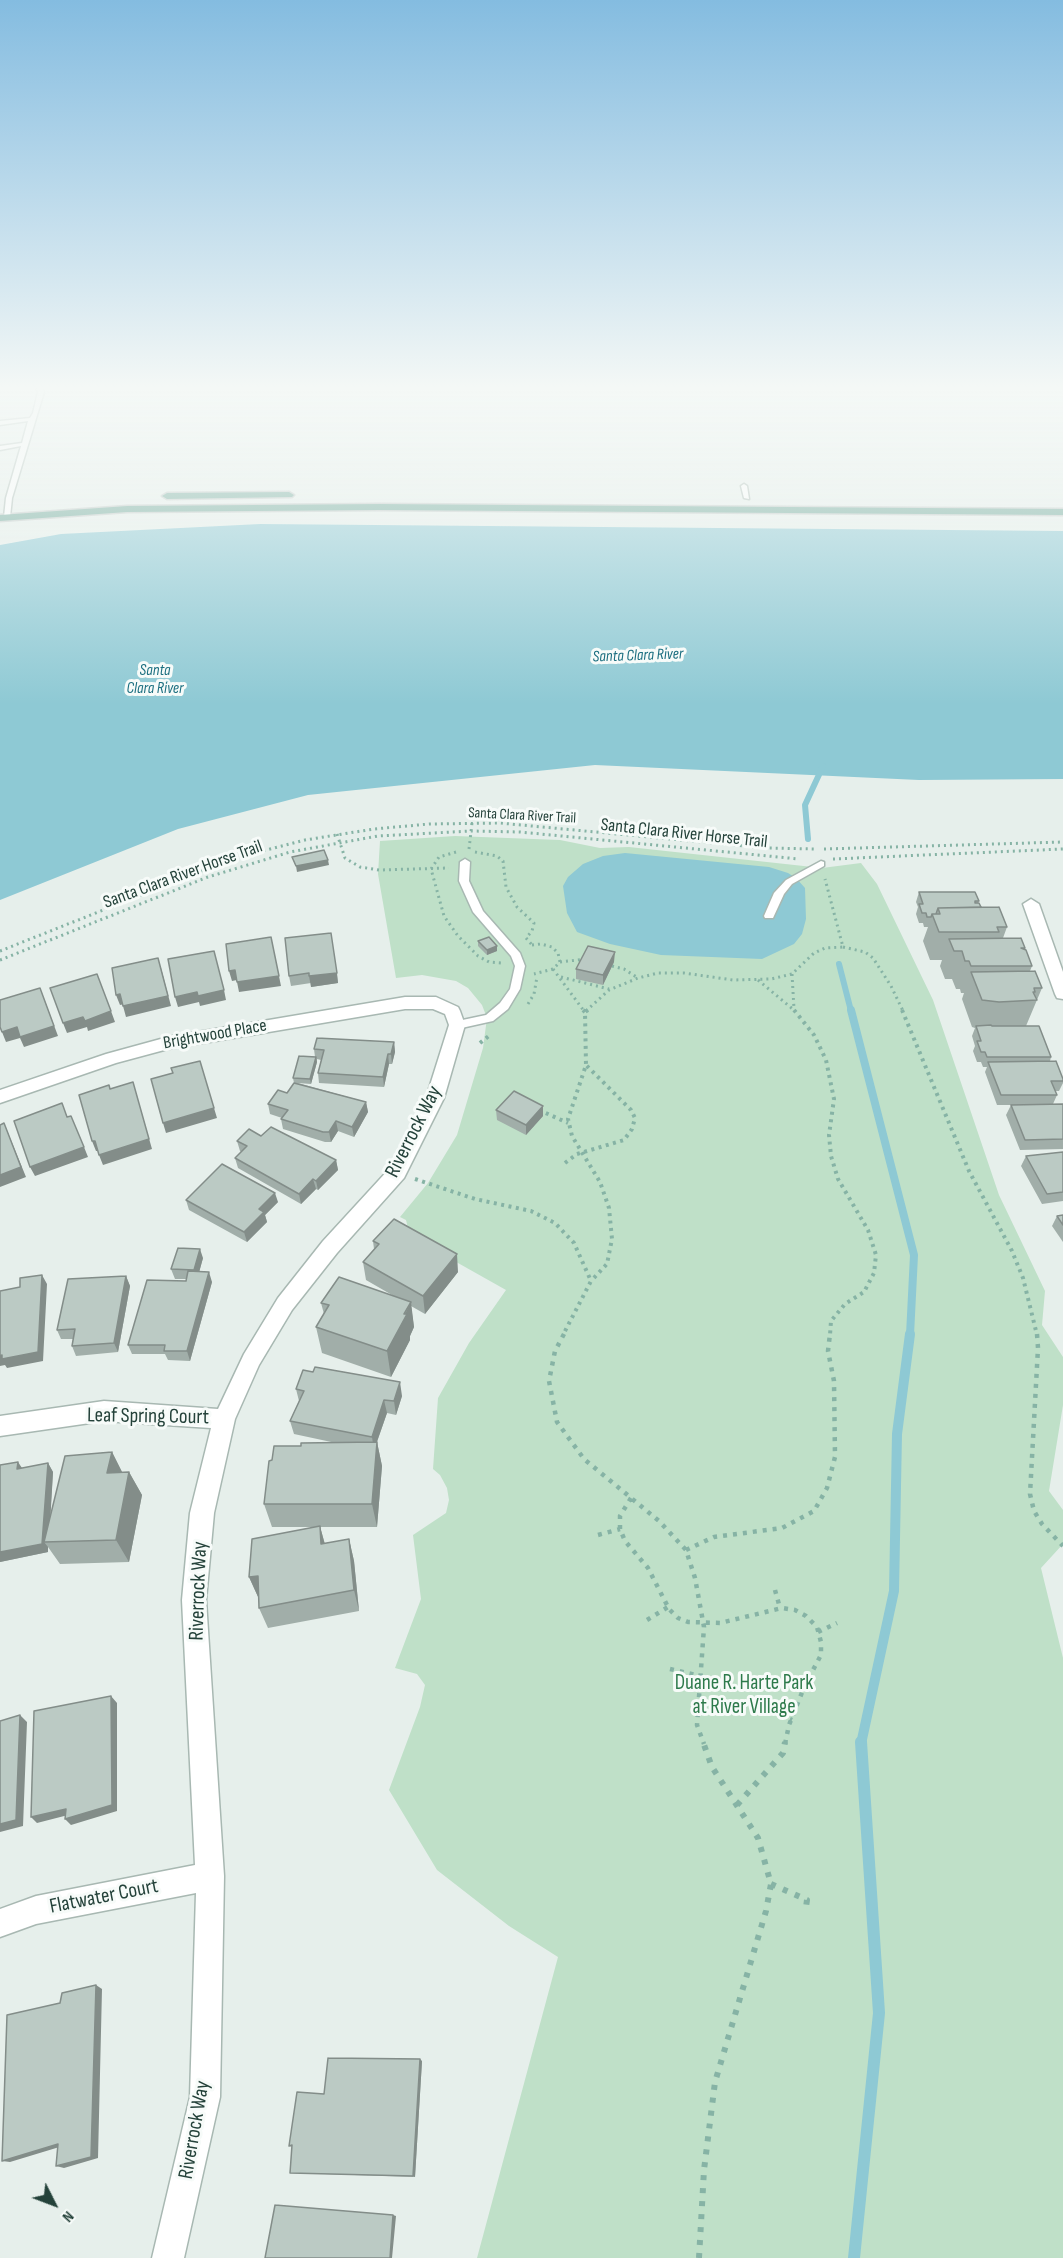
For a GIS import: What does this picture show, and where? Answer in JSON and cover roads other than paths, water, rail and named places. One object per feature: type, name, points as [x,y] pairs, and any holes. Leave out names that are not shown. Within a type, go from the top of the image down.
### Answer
[{"type":"main road","points":[[157,497],[305,495]]},
{"type":"main road","points":[[397,507],[415,502],[542,502],[557,499],[560,496]]},
{"type":"main road","points":[[112,499],[135,498]]},
{"type":"main road","points":[[736,498],[752,498]]},
{"type":"main road","points":[[921,500],[1063,502]]},
{"type":"main road","points":[[4,518],[128,509],[397,507],[1063,512]]},
{"type":"street","points":[[1031,904],[1063,994]]},
{"type":"street","name":"Brightwood Place","points":[[0,1097],[112,1058],[168,1043],[405,1003],[436,1003],[452,1011],[457,1025]]},
{"type":"street","name":"Riverrock Way","points":[[168,2258],[205,2097],[210,1876],[194,1600],[202,1513],[224,1419],[251,1360],[285,1304],[330,1247],[397,1173],[435,1098],[457,1025]]},
{"type":"street","name":"Leaf Spring Court","points":[[0,1426],[104,1411],[224,1419]]},
{"type":"street","name":"Flatwater Court","points":[[0,1923],[36,1910],[210,1876]]},
{"type":"lane","points":[[749,493],[752,498]]},
{"type":"lane","points":[[4,518],[8,505]]},
{"type":"lane","points":[[457,1025],[489,1018],[504,1006],[515,989],[520,966],[510,948],[478,912],[464,881],[465,862]]},
{"type":"lane","points":[[769,916],[779,893],[796,878],[821,862]]},
{"type":"water","name":"Santa Clara River","points":[[260,524],[1063,531],[1063,779],[919,780],[595,765],[308,795],[178,829],[0,900],[0,545],[61,534]]},
{"type":"water","points":[[625,853],[769,867],[788,873],[805,888],[806,919],[802,934],[794,944],[762,959],[661,955],[610,944],[577,932],[567,913],[563,886],[568,877],[583,864],[603,856]]},
{"type":"waterway","points":[[808,839],[805,805],[823,766]]},
{"type":"waterway","points":[[839,964],[851,1011]]},
{"type":"waterway","points":[[851,1010],[914,1255],[910,1335]]},
{"type":"waterway","points":[[861,1744],[894,1591],[897,1434],[910,1334]]},
{"type":"waterway","points":[[854,2258],[879,2013],[861,1744]]},
{"type":"park label","name":"Duane R. Harte Park at River Village","points":[[744,1696]]}]
